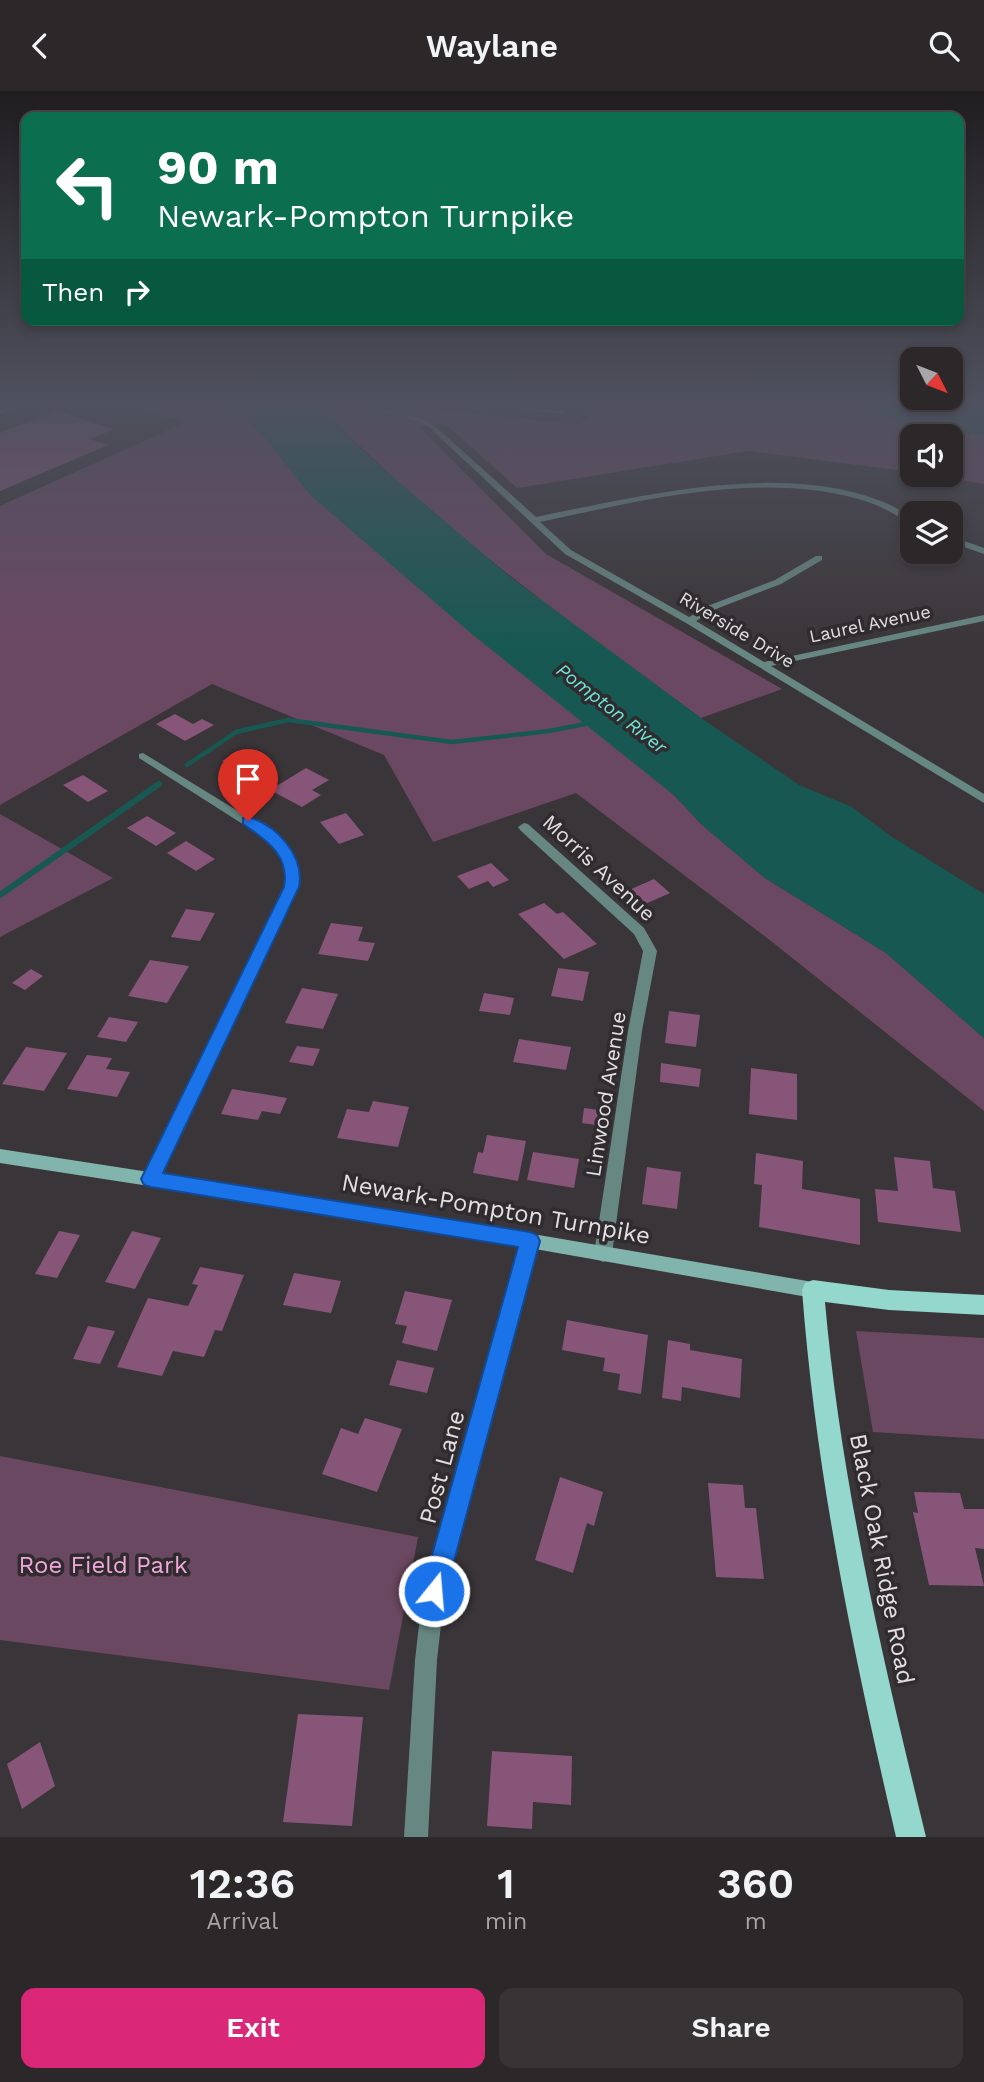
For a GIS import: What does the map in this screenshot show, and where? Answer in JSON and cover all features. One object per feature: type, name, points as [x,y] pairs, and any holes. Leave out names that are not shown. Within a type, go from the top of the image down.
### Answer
[{"type":"main road","name":"Newark-Pompton Turnpike","points":[[0,1156],[530,1241],[813,1290],[889,1300],[984,1305]]},
{"type":"main road","name":"Black Oak Ridge Road","points":[[813,1290],[817,1350],[841,1508],[911,1837]]},
{"type":"street","name":"Riverside Drive","points":[[496,485],[536,520],[559,545],[590,567],[689,621],[984,799]]},
{"type":"street","points":[[536,520],[599,507],[752,485]]},
{"type":"street","points":[[776,485],[871,499],[900,514]]},
{"type":"street","points":[[963,544],[984,551]]},
{"type":"street","points":[[689,621],[713,607],[778,582],[819,558]]},
{"type":"street","name":"Laurel Avenue","points":[[763,665],[984,618]]},
{"type":"street","points":[[143,755],[275,839],[285,850],[294,875],[292,887],[151,1179]]},
{"type":"street","name":"Morris Avenue","points":[[524,827],[647,941]]},
{"type":"street","name":"Linwood Avenue","points":[[603,1254],[635,1031],[650,951],[647,941]]},
{"type":"street","name":"Post Lane","points":[[416,1837],[426,1660],[434,1591],[530,1241]]},
{"type":"green space","points":[[45,485],[321,485],[765,878],[886,953],[984,1038],[984,1111],[771,941],[576,793],[433,842],[384,755],[212,684],[0,805],[0,506]]},
{"type":"green space","points":[[403,485],[477,485],[546,554],[782,689],[701,718],[502,570]]},
{"type":"green space","points":[[0,814],[113,878],[0,937]]},
{"type":"green space","points":[[856,1331],[984,1338],[984,1439],[873,1432]]},
{"type":"green space","name":"Roe Field Park","points":[[0,1456],[418,1537],[389,1690],[0,1640]]},
{"type":"water","name":"Pompton River","points":[[302,485],[403,485],[509,576],[701,718],[799,785],[852,807],[892,837],[984,894],[984,1038],[886,953],[765,878],[701,824],[675,796],[473,635],[310,495]]},
{"type":"building","points":[[0,485],[13,485],[0,491]]},
{"type":"building","points":[[175,714],[193,724],[202,719],[214,725],[185,741],[156,724]]},
{"type":"building","points":[[239,751],[268,767],[250,777],[222,761]]},
{"type":"building","points":[[306,768],[329,780],[312,790],[321,795],[302,807],[270,790]]},
{"type":"building","points":[[83,775],[108,791],[88,802],[63,785]]},
{"type":"building","points":[[346,813],[364,835],[339,844],[320,822]]},
{"type":"building","points":[[147,816],[176,833],[156,846],[127,828]]},
{"type":"building","points":[[186,841],[215,859],[196,871],[167,853]]},
{"type":"building","points":[[491,863],[509,880],[493,887],[488,881],[469,889],[457,876]]},
{"type":"building","points":[[654,879],[670,893],[643,905],[627,891]]},
{"type":"building","points":[[544,903],[557,914],[563,912],[597,944],[564,959],[518,914]]},
{"type":"building","points":[[186,909],[215,913],[200,941],[171,937]]},
{"type":"building","points":[[331,923],[363,927],[358,941],[375,943],[368,961],[318,954]]},
{"type":"building","points":[[150,960],[189,966],[167,1003],[128,996]]},
{"type":"building","points":[[558,968],[589,972],[583,1001],[551,996]]},
{"type":"building","points":[[31,969],[43,976],[25,990],[12,983]]},
{"type":"building","points":[[302,988],[338,994],[323,1029],[285,1023]]},
{"type":"building","points":[[484,993],[514,998],[510,1015],[479,1011]]},
{"type":"building","points":[[669,1011],[700,1015],[696,1047],[665,1043]]},
{"type":"building","points":[[109,1017],[138,1022],[126,1042],[97,1037]]},
{"type":"building","points":[[519,1039],[571,1047],[566,1070],[513,1062]]},
{"type":"building","points":[[297,1046],[320,1049],[313,1066],[289,1062]]},
{"type":"building","points":[[26,1047],[67,1053],[44,1091],[2,1084]]},
{"type":"building","points":[[87,1055],[112,1058],[106,1069],[130,1072],[117,1097],[67,1089]]},
{"type":"building","points":[[661,1063],[701,1069],[699,1087],[660,1082]]},
{"type":"building","points":[[751,1068],[797,1074],[797,1120],[749,1114]]},
{"type":"building","points":[[232,1089],[287,1098],[280,1114],[262,1111],[258,1120],[221,1114]]},
{"type":"building","points":[[373,1101],[409,1107],[398,1147],[337,1138],[347,1109],[369,1112]]},
{"type":"building","points":[[584,1108],[605,1111],[602,1126],[582,1123]]},
{"type":"building","points":[[487,1135],[526,1141],[518,1181],[473,1173],[478,1152],[483,1153]]},
{"type":"building","points":[[533,1152],[579,1159],[574,1188],[527,1180]]},
{"type":"building","points":[[756,1153],[803,1161],[802,1189],[860,1199],[860,1245],[759,1227],[762,1185],[754,1184]]},
{"type":"building","points":[[894,1157],[930,1161],[933,1188],[955,1191],[961,1232],[878,1222],[875,1189],[898,1191]]},
{"type":"building","points":[[647,1167],[681,1172],[677,1209],[642,1204]]},
{"type":"building","points":[[59,1231],[80,1235],[57,1278],[35,1274]]},
{"type":"building","points":[[132,1231],[161,1238],[135,1289],[105,1282]]},
{"type":"building","points":[[200,1267],[244,1275],[222,1331],[215,1330],[204,1357],[173,1351],[162,1376],[117,1367],[148,1298],[188,1306],[198,1285],[192,1284]]},
{"type":"building","points":[[294,1273],[341,1281],[331,1313],[283,1305]]},
{"type":"building","points":[[405,1291],[452,1300],[437,1351],[402,1343],[407,1326],[395,1324]]},
{"type":"building","points":[[567,1320],[648,1335],[641,1394],[618,1390],[620,1374],[603,1371],[605,1358],[562,1350]]},
{"type":"building","points":[[88,1326],[115,1331],[100,1364],[73,1359]]},
{"type":"building","points":[[668,1340],[690,1344],[690,1350],[742,1359],[740,1398],[682,1387],[681,1401],[662,1398]]},
{"type":"building","points":[[397,1360],[434,1368],[427,1393],[389,1385]]},
{"type":"building","points":[[365,1418],[402,1429],[377,1492],[322,1474],[341,1428],[358,1434]]},
{"type":"building","points":[[560,1477],[603,1492],[594,1526],[587,1523],[573,1573],[535,1560]]},
{"type":"building","points":[[708,1483],[743,1485],[745,1508],[756,1508],[764,1579],[716,1577]]},
{"type":"building","points":[[914,1492],[960,1493],[964,1509],[984,1509],[984,1549],[975,1548],[984,1586],[929,1585],[913,1512],[918,1513]]},
{"type":"building","points":[[298,1714],[363,1717],[352,1826],[283,1822]]},
{"type":"building","points":[[40,1742],[55,1786],[22,1809],[7,1764]]},
{"type":"building","points":[[492,1751],[572,1756],[571,1805],[533,1802],[532,1829],[487,1826]]},
{"type":"waterway","points":[[187,765],[236,732],[288,720],[452,742],[549,731],[585,724]]},
{"type":"waterway","points":[[0,895],[159,784]]},
{"type":"route","points":[[248,821],[275,839],[285,850],[294,875],[292,887],[151,1179],[530,1241],[434,1591]]}]
